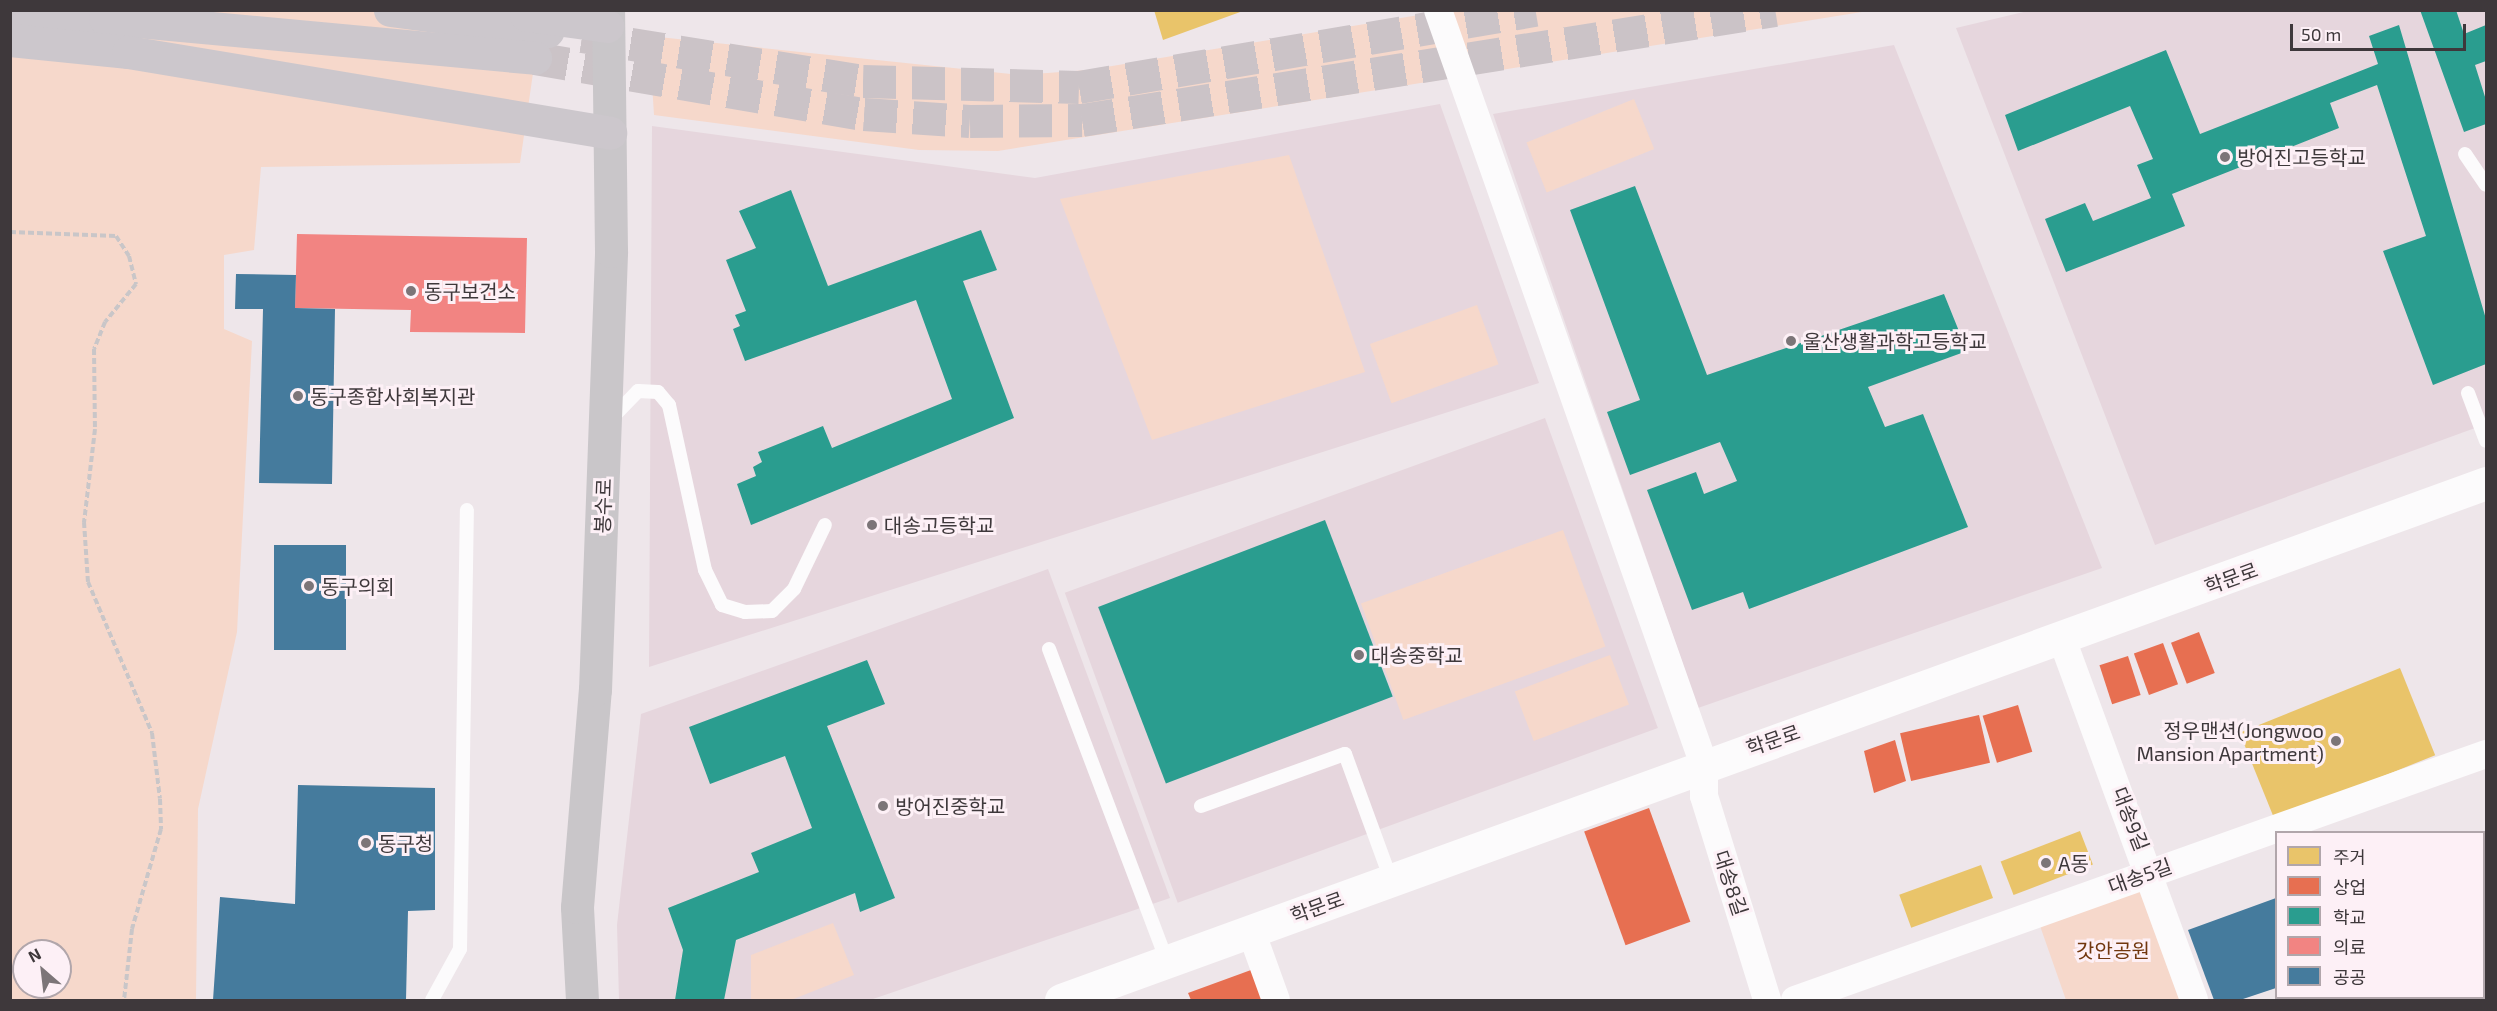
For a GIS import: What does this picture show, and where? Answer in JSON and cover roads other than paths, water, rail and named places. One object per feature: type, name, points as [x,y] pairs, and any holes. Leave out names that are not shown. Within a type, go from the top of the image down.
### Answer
[{"type":"highway","points":[[10,17],[105,18],[541,45],[390,10]]},
{"type":"highway","points":[[502,10],[608,18]]},
{"type":"highway","points":[[10,40],[128,52],[610,133]]},
{"type":"main road","name":"봉수로","points":[[582,1000],[576,907],[594,700],[606,429],[610,133],[608,18]]},
{"type":"street","name":"대송8길","points":[[1438,10],[1704,765],[1704,796],[1767,1000]]},
{"type":"street","name":"학문로","points":[[1060,1000],[1704,765],[2062,639],[2487,483]]},
{"type":"street","name":"대송9길","points":[[2062,639],[2151,872],[2194,1000]]},
{"type":"street","name":"대송5길","points":[[1795,1000],[2487,754]]},
{"type":"street","points":[[1251,931],[1276,1000]]},
{"type":"lane","points":[[2465,154],[2487,185]]},
{"type":"lane","points":[[606,429],[620,406],[638,391],[658,392],[669,405],[705,570],[722,605],[745,612],[772,611],[794,589],[825,525]]},
{"type":"lane","points":[[2468,393],[2487,441]]},
{"type":"lane","points":[[432,1000],[460,949],[466,510]]},
{"type":"lane","points":[[1049,649],[1167,962]]},
{"type":"lane","points":[[1201,807],[1345,754],[1390,880]]},
{"type":"tunnel","points":[[582,36],[863,81],[1079,87],[1536,10]]},
{"type":"tunnel","points":[[535,58],[864,114],[970,121],[1082,120],[1775,10]]},
{"type":"place","name":"방어진고등학교","points":[[2225,157]]},
{"type":"place","name":"동구보건소","points":[[411,291]]},
{"type":"place","name":"울산생활과학고등학교","points":[[1791,341]]},
{"type":"place","name":"동구종합사회복지관","points":[[298,396]]},
{"type":"place","name":"대송고등학교","points":[[872,525]]},
{"type":"place","name":"동구의회","points":[[309,586]]},
{"type":"place","name":"대송중학교","points":[[1359,655]]},
{"type":"place","name":"정우맨션(Jongwoo Mansion Apartment)","points":[[2336,741]]},
{"type":"place","name":"방어진중학교","points":[[883,806]]},
{"type":"place","name":"동구청","points":[[366,843]]},
{"type":"place","name":"A동","points":[[2046,863]]},
{"type":"park label","name":"갓안공원","points":[[2113,950]]}]
